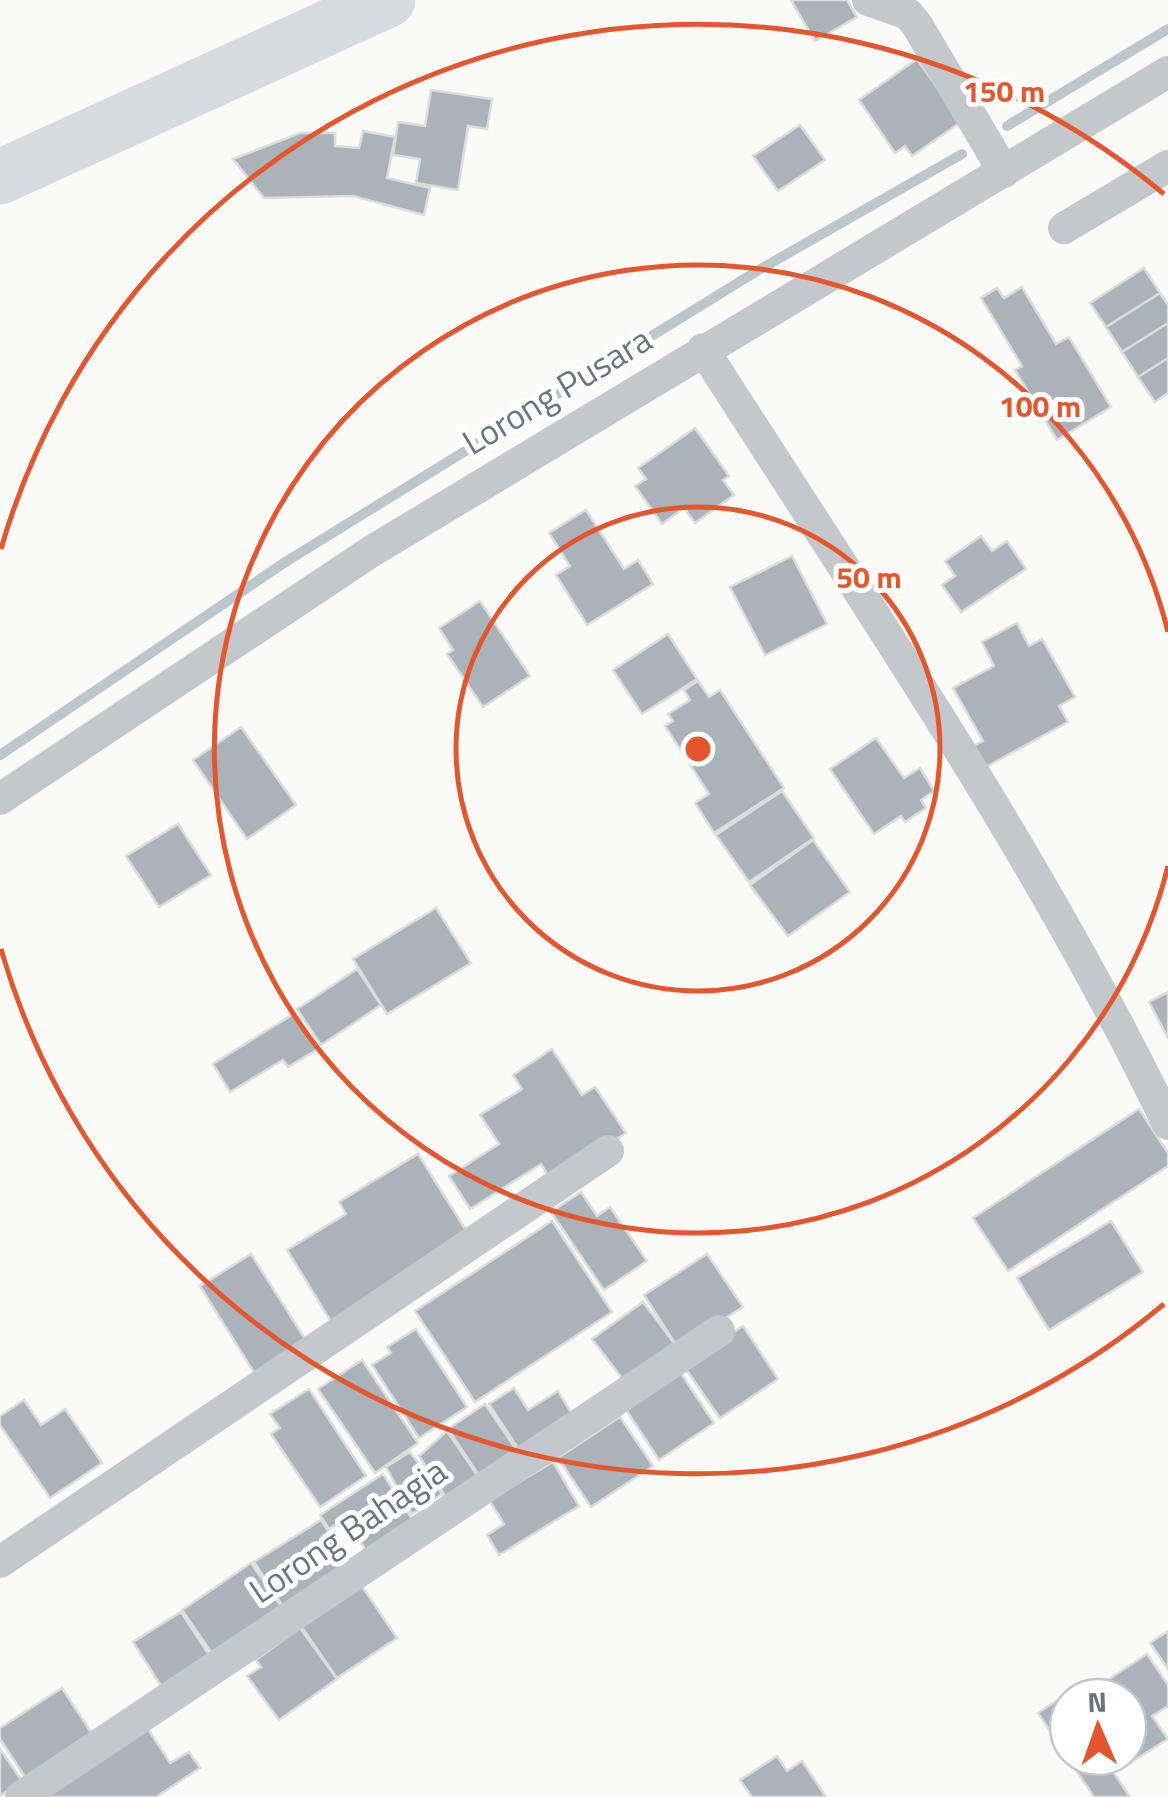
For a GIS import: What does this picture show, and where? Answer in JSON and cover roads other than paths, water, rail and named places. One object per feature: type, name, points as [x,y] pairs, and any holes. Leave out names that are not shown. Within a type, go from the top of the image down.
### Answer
[{"type":"highway","points":[[0,177],[388,0]]},
{"type":"street","points":[[868,0],[908,14],[1004,172]]},
{"type":"street","name":"Lorong Pusara","points":[[0,799],[258,623],[702,349],[1168,72]]},
{"type":"street","points":[[1064,228],[1163,180]]},
{"type":"street","points":[[702,349],[916,683],[1111,1004],[1168,1124]]},
{"type":"street","points":[[0,1562],[608,1151]]},
{"type":"street","name":"Lorong Bahagia","points":[[21,1797],[719,1331]]},
{"type":"waterway","points":[[1007,126],[1168,29]]},
{"type":"waterway","points":[[0,755],[287,561],[757,271],[962,154]]}]
